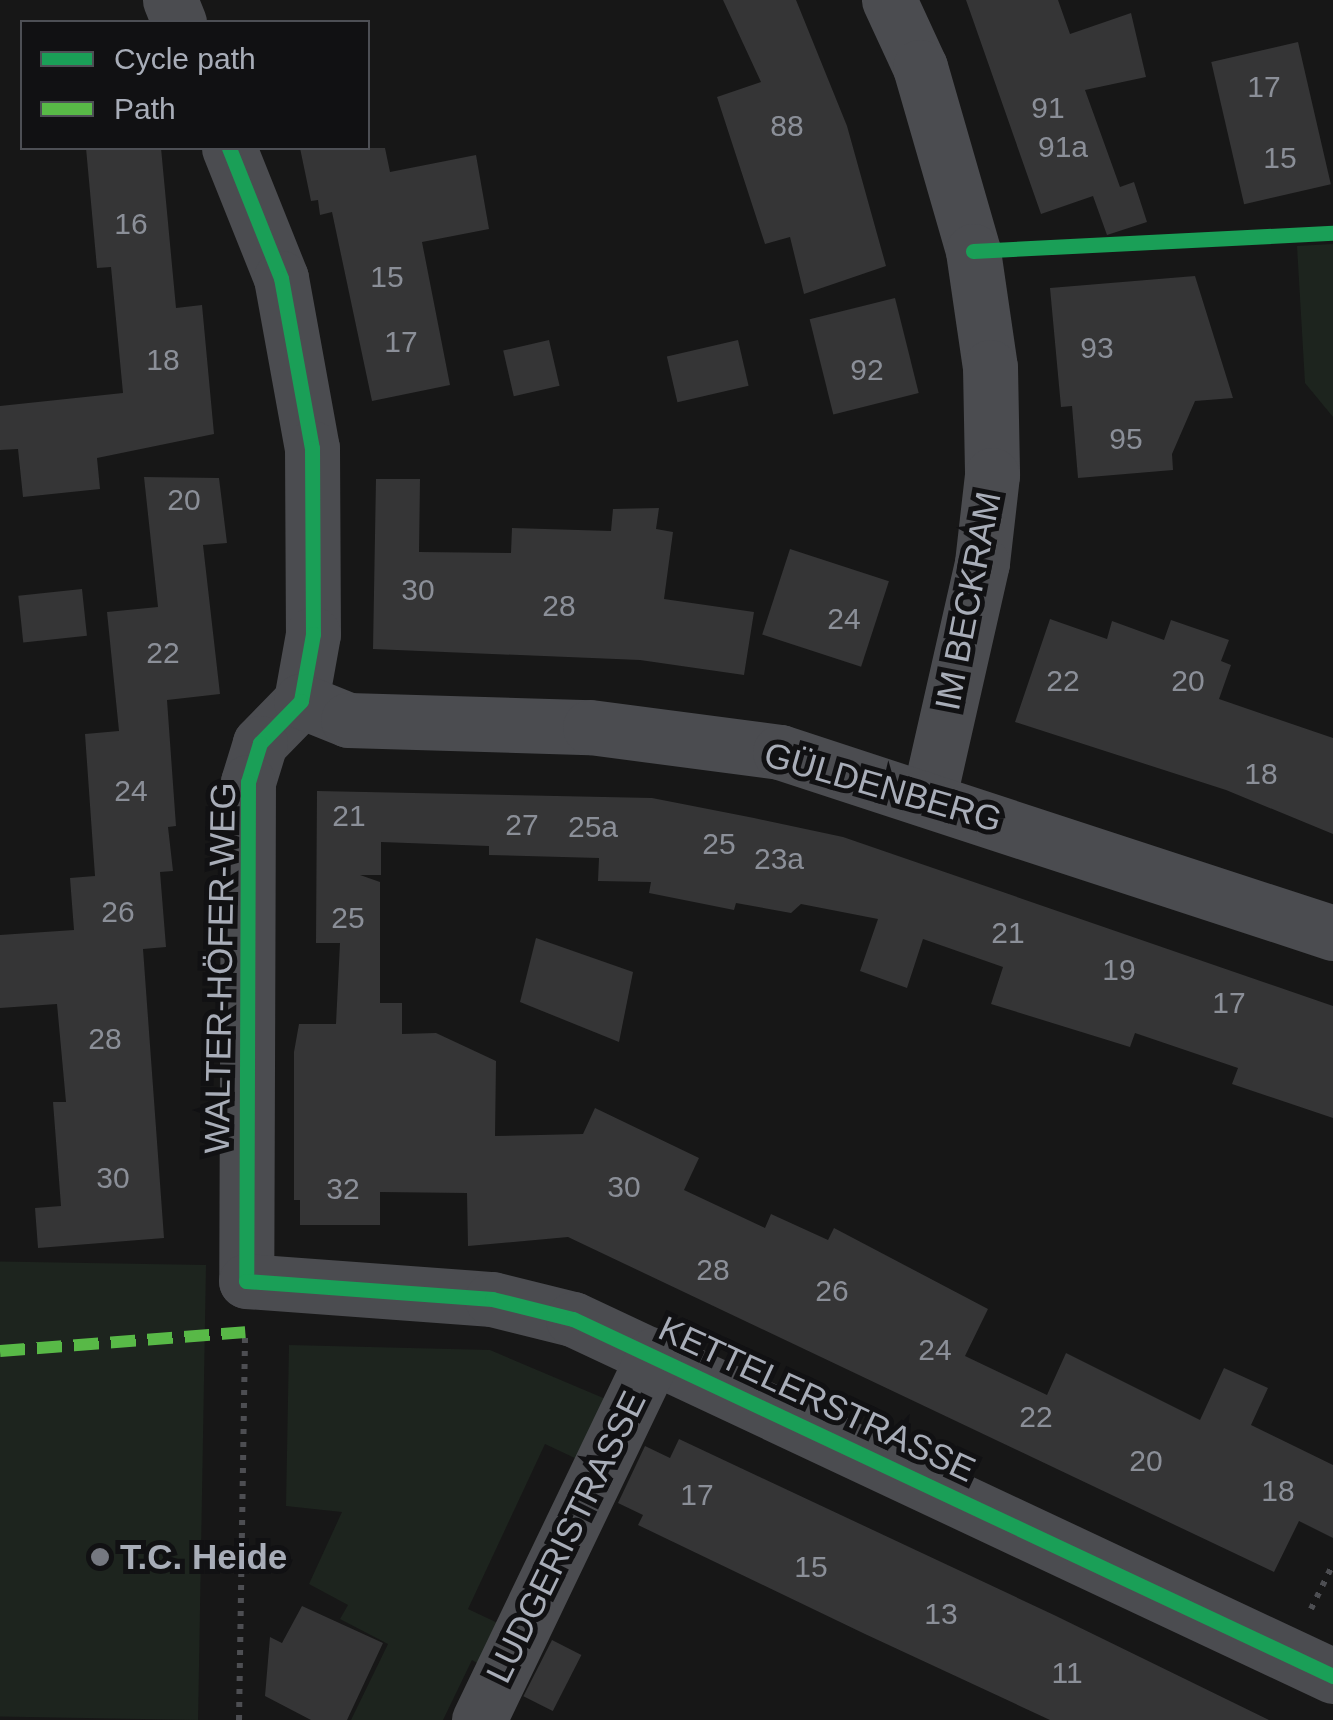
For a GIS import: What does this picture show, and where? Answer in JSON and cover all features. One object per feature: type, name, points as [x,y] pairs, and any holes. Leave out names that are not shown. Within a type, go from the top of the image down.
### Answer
[{"type":"street","name":"IM BECKRAM","points":[[889,0],[920,67],[973,251],[990,368],[992,475],[982,562],[929,796]]},
{"type":"street","points":[[230,150],[281,278],[312,448],[312,634],[301,701]]},
{"type":"street","name":"GÜLDENBERG","points":[[301,701],[348,720],[590,727],[780,752],[929,796],[1333,933]]},
{"type":"street","name":"WALTER-HÖFER-WEG","points":[[246,1281],[248,782],[260,744],[301,701]]},
{"type":"street","name":"KETTELERSTRASSE","points":[[246,1281],[492,1299],[573,1319],[1333,1676]]},
{"type":"street","name":"LUDGERISTRASSE","points":[[479,1720],[654,1355]]},
{"type":"path","points":[[239,1720],[246,1281]]},
{"type":"shaded area","points":[[1333,244],[1333,417],[1305,383],[1297,246]]},
{"type":"shaded area","name":"T.C. Heide","points":[[0,1261],[206,1265],[198,1720],[0,1716]]},
{"type":"shaded area","points":[[289,1345],[490,1350],[608,1400],[579,1460],[545,1444],[468,1609],[502,1625],[482,1666],[472,1660],[443,1720],[351,1720],[388,1644],[340,1619],[348,1605],[309,1584],[342,1512],[286,1506]]},
{"type":"building","points":[[723,0],[796,0],[847,126],[886,266],[804,294],[790,237],[765,244],[717,97],[761,82]]},
{"type":"building","points":[[966,0],[1058,0],[1070,34],[1131,13],[1146,77],[1085,90],[1120,187],[1134,182],[1147,222],[1107,235],[1093,196],[1041,214]]},
{"type":"building","points":[[1298,42],[1331,184],[1244,204],[1211,62]]},
{"type":"building","points":[[385,148],[390,172],[476,155],[489,229],[422,242],[450,385],[372,401],[332,212],[320,215],[318,200],[311,201],[300,150]]},
{"type":"building","points":[[86,150],[161,150],[176,308],[202,305],[214,434],[97,458],[100,489],[23,497],[18,449],[0,450],[0,406],[123,393],[111,267],[97,268]]},
{"type":"building","points":[[1195,276],[1233,398],[1195,401],[1172,454],[1173,470],[1078,478],[1072,406],[1061,407],[1050,288]]},
{"type":"building","points":[[895,298],[919,393],[833,414],[810,319]]},
{"type":"building","points":[[549,340],[560,386],[514,396],[503,351]]},
{"type":"building","points":[[738,340],[749,386],[677,402],[667,356]]},
{"type":"building","points":[[144,477],[219,478],[227,543],[203,545],[220,694],[167,700],[176,826],[168,827],[173,871],[160,872],[166,947],[143,949],[164,1238],[38,1248],[35,1208],[61,1206],[53,1102],[66,1102],[57,1004],[0,1008],[0,935],[74,930],[70,878],[95,876],[85,734],[119,731],[107,612],[158,607]]},
{"type":"building","points":[[376,479],[420,479],[419,552],[511,553],[512,528],[611,531],[613,509],[659,508],[656,529],[673,532],[664,599],[754,612],[744,675],[640,660],[373,649]]},
{"type":"building","points":[[790,549],[889,581],[861,667],[762,635]]},
{"type":"building","points":[[82,589],[87,636],[23,642],[18,596]]},
{"type":"building","points":[[1050,619],[1107,639],[1112,621],[1164,640],[1171,620],[1229,640],[1221,661],[1231,665],[1219,699],[1333,738],[1333,834],[1226,790],[1015,722]]},
{"type":"building","points":[[317,791],[652,798],[754,818],[843,837],[1333,1006],[1333,1118],[1232,1084],[1238,1068],[1135,1033],[1130,1047],[991,1004],[1003,967],[923,939],[907,988],[860,971],[878,919],[801,904],[791,913],[736,903],[734,910],[649,893],[651,882],[598,881],[599,858],[489,855],[489,846],[381,842],[381,875],[360,875],[380,882],[380,1003],[402,1003],[402,1034],[436,1033],[496,1061],[495,1136],[583,1134],[595,1108],[699,1158],[684,1190],[765,1228],[771,1214],[828,1240],[834,1228],[988,1309],[965,1356],[1047,1395],[1066,1353],[1200,1420],[1224,1368],[1268,1388],[1251,1425],[1333,1465],[1333,1538],[1299,1521],[1274,1572],[568,1237],[468,1246],[467,1193],[380,1192],[380,1225],[300,1225],[300,1200],[294,1200],[294,1052],[299,1024],[336,1024],[340,943],[316,943]]},
{"type":"building","points":[[536,938],[633,972],[619,1042],[520,1002]]},
{"type":"building","points":[[679,1439],[1269,1720],[1050,1720],[865,1634],[638,1525],[643,1515],[618,1503],[645,1446],[670,1458]]},
{"type":"building","points":[[302,1606],[383,1643],[347,1720],[311,1720],[265,1696],[270,1637],[282,1643]]},
{"type":"building","points":[[552,1640],[581,1655],[553,1711],[523,1696]]},
{"type":"marked path","points":[[0,1351],[245,1332]]},
{"type":"cycle path","points":[[230,150],[281,278],[312,448],[313,634],[301,701],[260,743],[248,782],[246,1281],[492,1299],[573,1319],[1333,1676]]},
{"type":"cycle path","points":[[973,251],[1333,233]]},
{"type":"place","name":"T.C. Heide","points":[[100,1557]]}]
